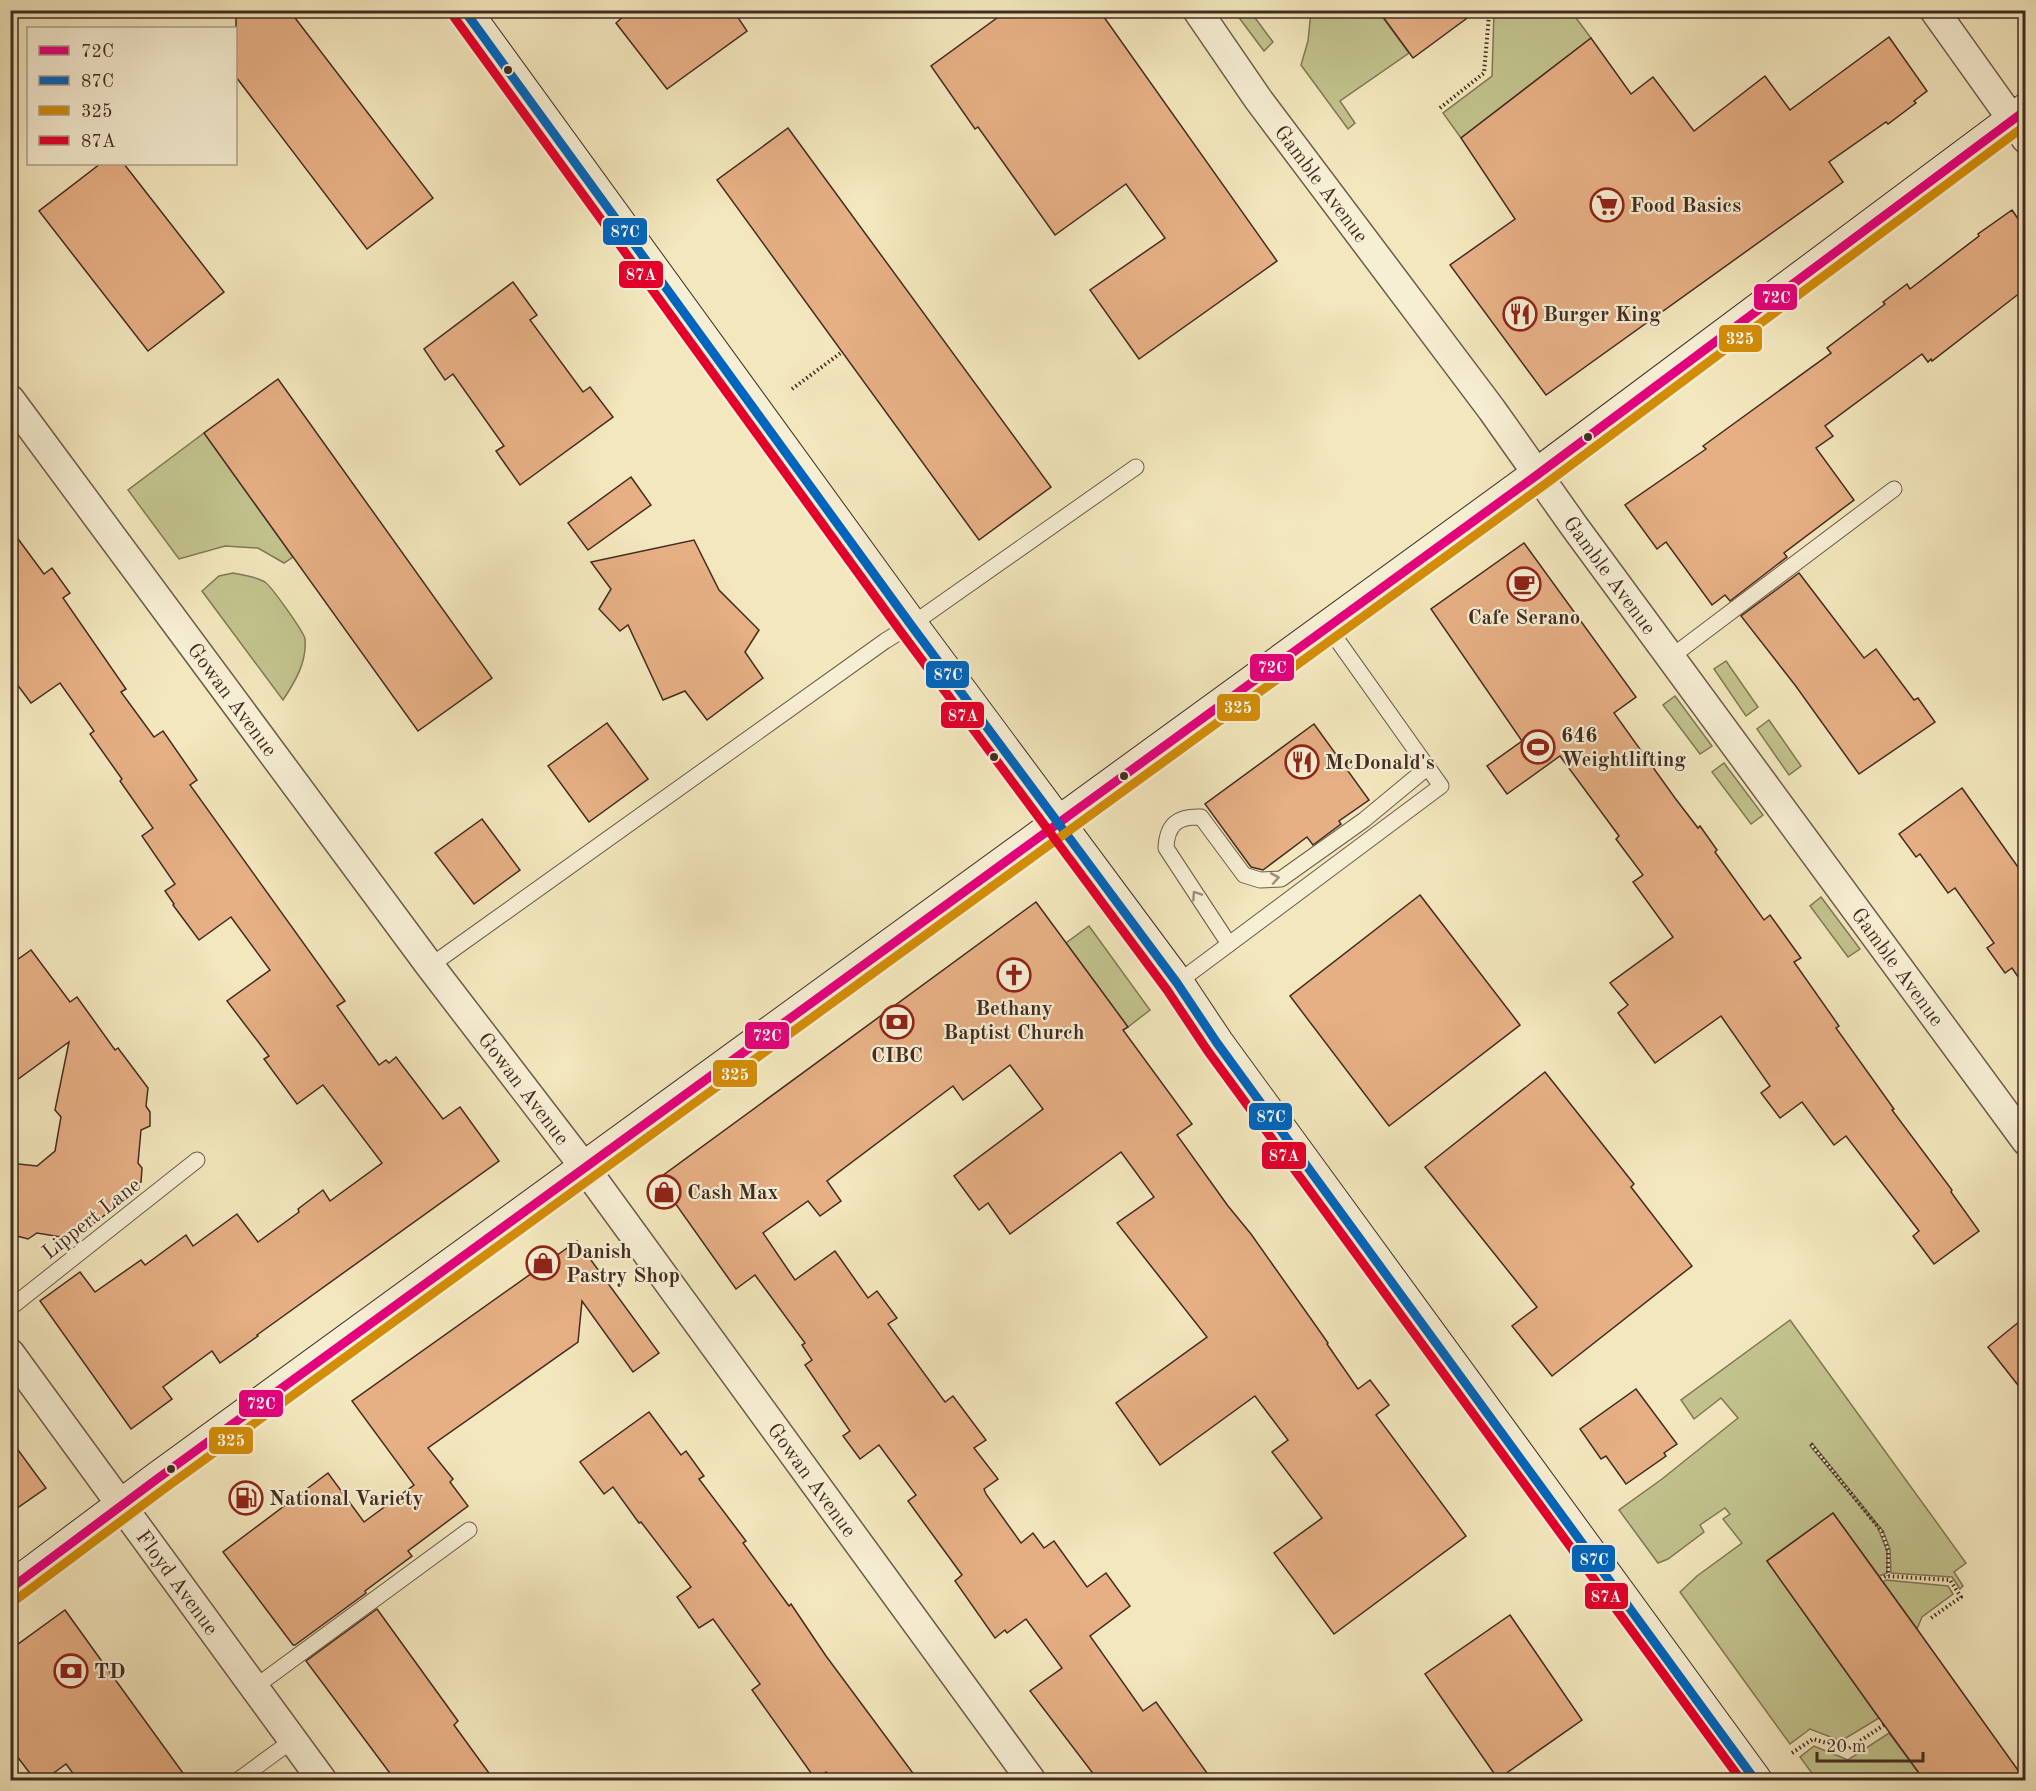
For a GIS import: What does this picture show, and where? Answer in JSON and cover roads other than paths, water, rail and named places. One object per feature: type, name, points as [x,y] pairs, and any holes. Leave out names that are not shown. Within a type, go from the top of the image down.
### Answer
[{"type":"main road","points":[[464,10],[912,625],[1177,983],[1216,1043],[1755,1780]]},
{"type":"main road","points":[[10,1588],[2021,123]]},
{"type":"street","name":"Gamble Avenue","points":[[1197,10],[1258,99],[1471,382],[2025,1141]]},
{"type":"street","points":[[1934,10],[1974,65],[2021,123]]},
{"type":"street","name":"Gowan Avenue","points":[[10,399],[430,966],[585,1168],[1031,1780]]},
{"type":"street","name":"Floyd Avenue","points":[[10,1353],[322,1780]]},
{"type":"lane","points":[[430,966],[876,648],[1136,467]]},
{"type":"lane","points":[[1671,657],[1894,489]]},
{"type":"lane","points":[[1177,983],[1441,786],[1328,627]]},
{"type":"lane","points":[[1229,944],[1166,848],[1167,834],[1175,824],[1187,816],[1201,817],[1244,875],[1260,880],[1281,879],[1364,820],[1428,767]]},
{"type":"lane","name":"Lippert Lane","points":[[10,1308],[197,1160]]},
{"type":"lane","points":[[255,1687],[470,1530]]},
{"type":"lane","points":[[238,1780],[293,1740]]},
{"type":"place","name":"Food Basics","points":[[1607,205]]},
{"type":"place","name":"Burger King","points":[[1520,314]]},
{"type":"place","name":"Cafe Serano","points":[[1524,584]]},
{"type":"place","name":"646 Weightlifting","points":[[1538,747]]},
{"type":"place","name":"McDonald's","points":[[1302,762]]},
{"type":"place","name":"Bethany Baptist Church","points":[[1014,975]]},
{"type":"place","name":"CIBC","points":[[897,1022]]},
{"type":"place","name":"Cash Max","points":[[664,1192]]},
{"type":"place","name":"Danish Pastry Shop","points":[[543,1263]]},
{"type":"place","name":"National Variety","points":[[246,1498]]},
{"type":"place","name":"TD","points":[[71,1671]]}]
